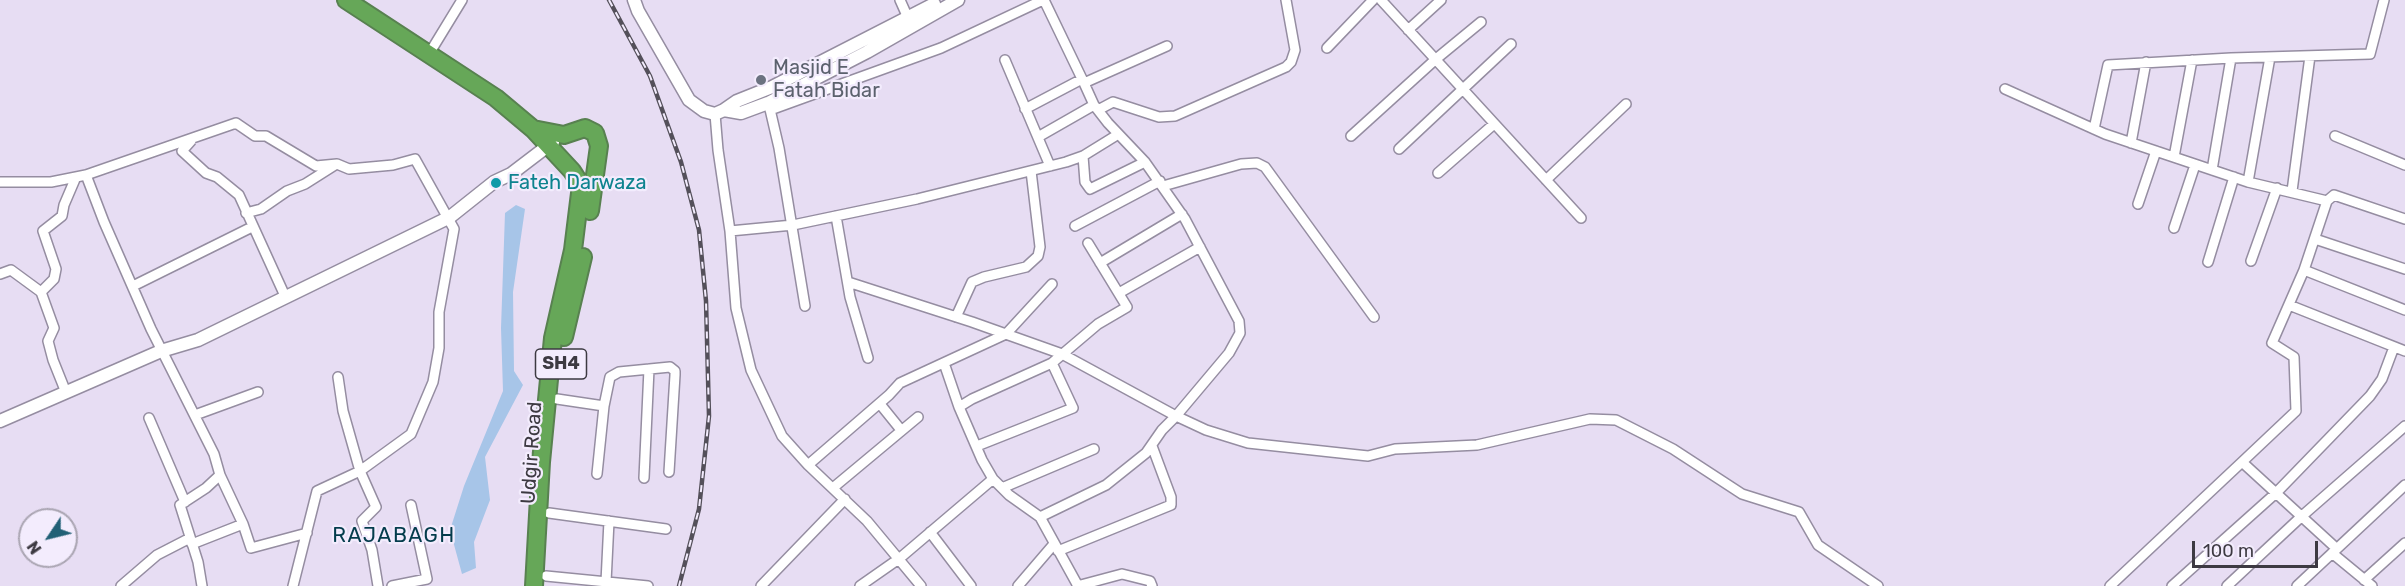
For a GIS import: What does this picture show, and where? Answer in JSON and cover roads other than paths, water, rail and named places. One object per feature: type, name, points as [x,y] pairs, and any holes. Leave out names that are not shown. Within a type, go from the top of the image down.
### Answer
[{"type":"highway","points":[[346,0],[496,98],[533,129],[548,146]]},
{"type":"highway","name":"Udgir Road","points":[[541,583],[564,339],[584,251],[599,146],[591,129],[585,128],[564,135]]},
{"type":"highway","points":[[533,129],[564,135]]},
{"type":"highway","name":"Udgir Road","points":[[541,583],[540,462],[553,338],[573,250],[581,192],[578,178],[548,146]]},
{"type":"main road","points":[[720,112],[736,101],[772,87],[942,0]]},
{"type":"main road","points":[[636,6],[689,100],[704,111],[741,113],[769,106],[958,0]]},
{"type":"main road","points":[[0,421],[65,390],[161,351],[198,340],[450,218],[494,183],[511,174],[564,135]]},
{"type":"street","points":[[429,54],[462,0]]},
{"type":"street","points":[[900,0],[908,18]]},
{"type":"street","points":[[805,306],[793,225],[769,106],[941,48],[1043,0],[1096,107],[1117,135],[1144,162],[1182,214],[1239,321],[1240,333],[1229,353],[1162,430],[1146,453],[1106,484],[1040,518]]},
{"type":"street","points":[[1038,137],[1096,107],[1113,102],[1159,117],[1175,116],[1286,67],[1291,62],[1295,50],[1286,0]]},
{"type":"street","points":[[1327,48],[1373,0]]},
{"type":"street","points":[[1381,0],[1581,218]]},
{"type":"street","points":[[1408,30],[1441,0]]},
{"type":"street","points":[[2094,129],[2108,65],[2370,54],[2384,0]]},
{"type":"street","points":[[1352,136],[1436,59],[1481,22]]},
{"type":"street","points":[[1400,149],[1511,44]]},
{"type":"street","points":[[1025,109],[1083,81],[1167,46]]},
{"type":"street","points":[[2292,191],[2310,56]]},
{"type":"street","points":[[2248,182],[2270,57]]},
{"type":"street","points":[[2212,170],[2232,58]]},
{"type":"street","points":[[1005,60],[1050,166]]},
{"type":"street","points":[[2174,158],[2192,60]]},
{"type":"street","points":[[2131,143],[2146,62]]},
{"type":"street","points":[[2005,89],[2094,129],[2156,152],[2248,182],[2327,201]]},
{"type":"street","points":[[1546,180],[1626,104]]},
{"type":"street","points":[[720,112],[718,150],[730,231],[736,308],[751,370],[782,436],[808,465],[834,487],[900,558],[921,586]]},
{"type":"street","points":[[1,183],[51,182],[86,176],[236,123],[255,136],[266,136],[316,166],[337,164],[349,169],[393,165],[415,159],[450,218],[454,229],[438,312],[439,348],[433,382],[411,434],[360,471],[317,490],[293,586]]},
{"type":"street","points":[[1437,173],[1494,124]]},
{"type":"street","points":[[730,231],[793,225],[1031,171],[1083,156],[1117,135]]},
{"type":"street","points":[[2335,136],[2405,165]]},
{"type":"street","points":[[193,139],[182,151],[206,173],[217,177],[239,195],[285,296]]},
{"type":"street","points":[[2138,204],[2156,152]]},
{"type":"street","points":[[1083,156],[1086,186],[1090,189],[1144,162]]},
{"type":"street","points":[[1075,225],[1161,184],[1250,162],[1265,167],[1374,317]]},
{"type":"street","points":[[246,213],[261,209],[287,191],[305,184],[337,164]]},
{"type":"street","points":[[2174,228],[2195,165]]},
{"type":"street","points":[[956,317],[972,282],[1026,267],[1038,256],[1040,247],[1031,171]]},
{"type":"street","points":[[86,176],[161,351],[214,454],[220,475],[243,524],[251,548],[307,533]]},
{"type":"street","points":[[41,292],[54,279],[56,269],[43,231],[62,216],[64,205],[76,177]]},
{"type":"street","points":[[2208,262],[2234,177]]},
{"type":"street","points":[[2250,261],[2277,188]]},
{"type":"street","points":[[2110,586],[2296,411],[2294,357],[2272,343],[2304,270],[2327,201],[2334,195],[2405,219]]},
{"type":"street","points":[[1100,263],[1182,214]]},
{"type":"street","points":[[836,216],[848,282],[868,358]]},
{"type":"street","points":[[133,286],[252,227]]},
{"type":"street","points":[[2315,239],[2405,269]]},
{"type":"street","points":[[959,407],[1052,363],[1098,324],[1127,307],[1088,243]]},
{"type":"street","points":[[1119,293],[1200,247]]},
{"type":"street","points":[[0,274],[11,270],[41,292],[54,328],[48,341],[65,390]]},
{"type":"street","points":[[2304,270],[2405,310]]},
{"type":"street","points":[[848,282],[1062,354],[1176,416],[1206,430],[1248,443],[1368,456],[1395,449],[1482,444],[1583,421],[1610,418],[1673,449],[1742,494],[1799,512],[1818,544],[1878,586]]},
{"type":"street","points":[[808,465],[880,404],[900,383],[1006,334],[1052,284]]},
{"type":"street","points":[[2289,305],[2405,351]]},
{"type":"street","points":[[2172,586],[2276,493],[2376,388],[2394,346]]},
{"type":"street","points":[[944,363],[959,407],[993,479],[1040,518],[1077,586],[1122,574],[1150,581],[1152,586]]},
{"type":"street","points":[[977,446],[1073,408],[1052,363]]},
{"type":"street","points":[[597,474],[604,406],[610,376],[619,372],[670,367],[675,371],[669,472]]},
{"type":"street","points":[[644,478],[649,369]]},
{"type":"street","points":[[338,377],[344,411],[360,471],[376,507],[362,521],[372,550],[378,586]]},
{"type":"street","points":[[195,416],[258,392]]},
{"type":"street","points":[[557,399],[604,406]]},
{"type":"street","points":[[880,404],[901,430]]},
{"type":"street","points":[[834,487],[918,417]]},
{"type":"street","points":[[149,418],[185,502]]},
{"type":"street","points":[[2227,586],[2301,516],[2405,426]]},
{"type":"street","points":[[1018,586],[1056,548],[1171,505],[1171,497],[1152,446]]},
{"type":"street","points":[[1002,488],[1094,449]]},
{"type":"street","points":[[2242,462],[2301,516],[2368,583],[2405,543]]},
{"type":"street","points":[[202,586],[180,505],[220,475]]},
{"type":"street","points":[[861,586],[900,558],[993,479]]},
{"type":"street","points":[[2297,586],[2405,485]]},
{"type":"street","points":[[761,586],[845,499]]},
{"type":"street","points":[[392,586],[427,579],[411,505]]},
{"type":"street","points":[[549,513],[666,529]]},
{"type":"street","points":[[606,582],[609,521]]},
{"type":"street","points":[[122,586],[157,555],[243,524]]},
{"type":"street","points":[[930,532],[971,586]]},
{"type":"street","points":[[541,583],[606,582],[648,586]]},
{"type":"water","points":[[516,205],[525,209],[513,292],[514,371],[523,385],[485,457],[490,500],[474,542],[476,568],[462,574],[450,530],[464,486],[503,391],[501,328],[505,213]]},
{"type":"railway","points":[[609,0],[650,76],[681,162],[699,230],[706,301],[709,416],[699,509],[679,586]]},
{"type":"place","name":"Masjid E Fatah Bidar","points":[[761,80]]},
{"type":"place","name":"Fateh Darwaza","points":[[496,183]]},
{"type":"district","name":"RAJABAGH","points":[[394,536]]}]
